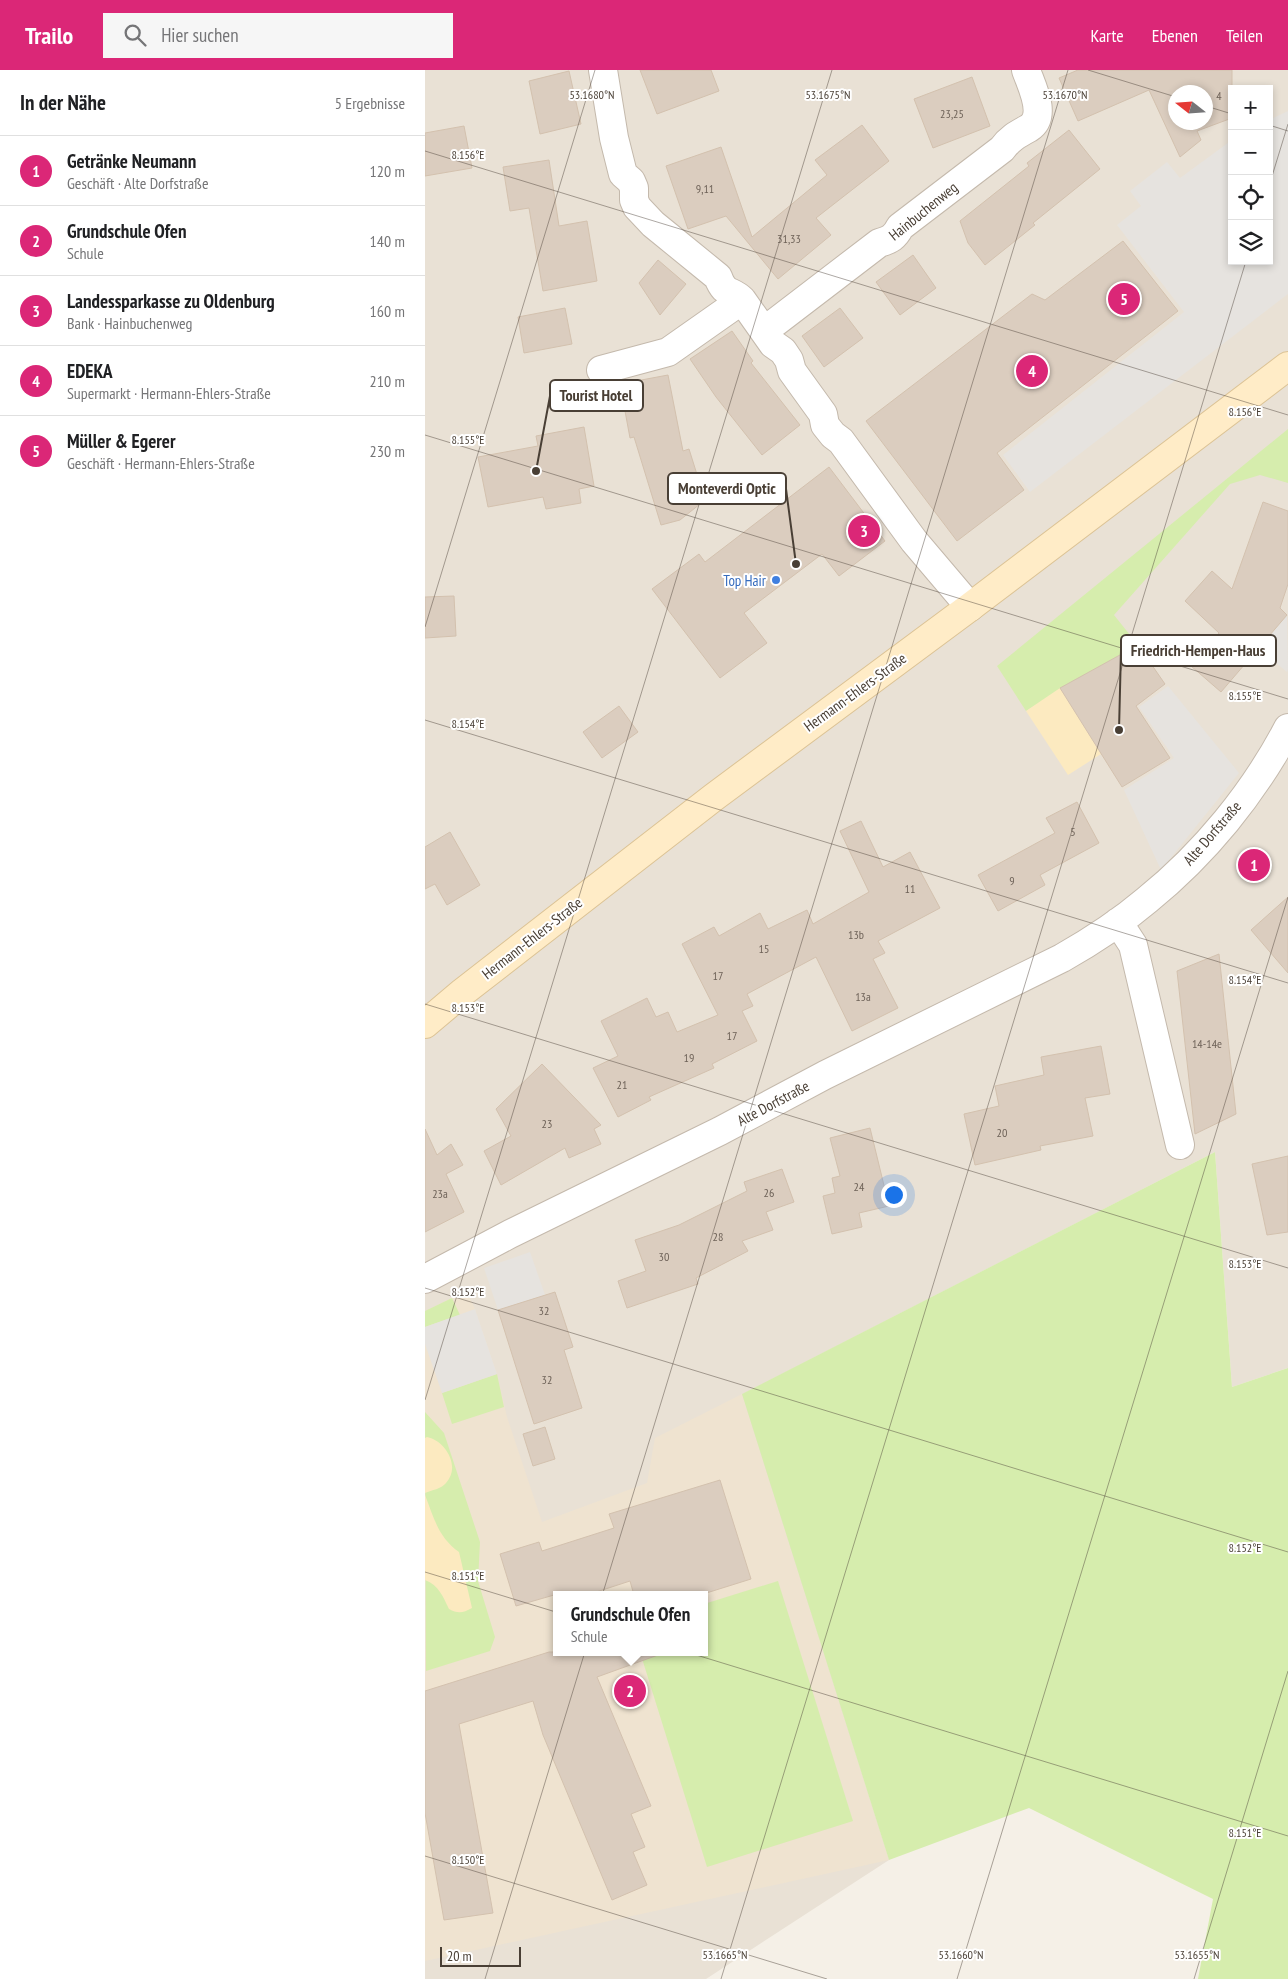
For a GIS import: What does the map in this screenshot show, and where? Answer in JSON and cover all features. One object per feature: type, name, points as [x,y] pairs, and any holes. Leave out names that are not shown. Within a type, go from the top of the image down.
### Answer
[{"type":"street","points":[[603,70],[614,138],[623,174],[631,181],[634,188],[634,200],[637,207],[653,224],[718,277],[721,286],[741,300],[773,344],[786,356],[792,371],[823,414],[825,424],[829,430],[841,441],[914,541],[970,607]]},
{"type":"street","name":"Hainbuchenweg","points":[[764,331],[879,243],[890,240],[895,236],[900,227],[1002,149],[1009,140],[1030,127],[1035,122],[1038,110],[1026,70]]},
{"type":"street","points":[[601,370],[668,352],[741,300]]},
{"type":"street","name":"Hermann-Ehlers-Straße","points":[[425,1024],[463,992],[714,796],[970,607],[1288,366]]},
{"type":"street","name":"Alte Dorfstraße","points":[[425,1278],[1062,958],[1118,922],[1147,900],[1212,837],[1261,773],[1288,728]]},
{"type":"street","points":[[1118,922],[1133,945],[1180,1145]]},
{"type":"shaded area","points":[[425,70],[1288,70],[1288,1368],[1232,1387],[1215,1152],[743,1394],[889,1860],[706,1979],[425,1979]]},
{"type":"shaded area","points":[[1288,111],[1288,294],[1030,492],[1003,455],[1184,312],[1117,225],[1141,206],[1130,191],[1167,162],[1180,178],[1228,143],[1228,265],[1273,265],[1273,118]]},
{"type":"shaded area","points":[[1287,615],[1288,669],[1287,672],[1259,649]]},
{"type":"shaded area","points":[[1168,686],[1239,773],[1161,870],[1124,790],[1174,758],[1139,707]]},
{"type":"shaded area","points":[[530,1252],[545,1295],[498,1310],[484,1268]]},
{"type":"shaded area","points":[[466,1291],[475,1309],[497,1374],[507,1417],[542,1522],[647,1483],[655,1438],[742,1394],[889,1860],[425,1961],[425,1311]]},
{"type":"shaded area","points":[[475,1309],[497,1374],[442,1393],[425,1344],[425,1327]]},
{"type":"green space","points":[[1288,429],[1288,483],[1260,475],[1230,484],[1114,615],[1138,645],[1026,711],[997,666]]},
{"type":"green space","points":[[1215,1152],[1232,1387],[1288,1368],[1288,1979],[1198,1979],[1213,1899],[1029,1808],[889,1860],[742,1394]]},
{"type":"green space","points":[[452,1298],[460,1315],[425,1327],[425,1311]]},
{"type":"green space","points":[[497,1374],[504,1407],[452,1424],[442,1393]]},
{"type":"green space","points":[[425,1412],[444,1433],[480,1542],[478,1581],[495,1637],[490,1651],[426,1671]]},
{"type":"green space","points":[[778,1581],[853,1821],[707,1867],[641,1656],[708,1656],[708,1603]]},
{"type":"sand","points":[[1060,688],[1101,754],[1068,775],[1026,711]]},
{"type":"sand","points":[[425,1438],[434,1439],[445,1449],[452,1462],[452,1470],[450,1477],[444,1485],[425,1493]]},
{"type":"sand","points":[[425,1495],[441,1533],[459,1552],[472,1608],[466,1611],[455,1612],[449,1609],[437,1588],[425,1580]]},
{"type":"building","points":[[640,70],[711,70],[719,91],[657,114]]},
{"type":"building","points":[[1078,70],[1232,70],[1232,85],[1228,85],[1228,119],[1213,125],[1213,85],[1168,85],[1168,130],[1200,130],[1197,131],[1201,140],[1180,157],[1149,90],[1078,121],[1059,78]]},
{"type":"building","points":[[569,71],[581,124],[540,134],[529,81]]},
{"type":"building","points":[[972,77],[990,126],[933,148],[914,99]]},
{"type":"building","points":[[862,125],[889,161],[816,218],[831,235],[778,279],[726,216],[688,229],[666,166],[721,147],[752,237],[827,175],[815,160]]},
{"type":"building","points":[[464,126],[472,168],[425,176],[425,133]]},
{"type":"building","points":[[1069,130],[1100,169],[985,265],[968,243],[960,221],[1029,166],[1027,163]]},
{"type":"building","points":[[549,160],[559,226],[587,221],[597,281],[543,291],[529,208],[510,211],[503,167]]},
{"type":"building","points":[[1123,241],[1178,311],[997,453],[1024,490],[957,541],[866,421],[1032,294],[1045,300]]},
{"type":"building","points":[[913,255],[936,288],[900,315],[876,282]]},
{"type":"building","points":[[658,260],[686,284],[660,315],[639,283]]},
{"type":"building","points":[[565,308],[572,344],[524,353],[518,317]]},
{"type":"building","points":[[840,308],[863,338],[824,367],[802,336]]},
{"type":"building","points":[[732,331],[753,361],[751,363],[800,425],[762,455],[716,397],[690,359]]},
{"type":"building","points":[[668,375],[683,451],[689,449],[705,500],[680,520],[661,525],[634,437],[630,438],[620,384]]},
{"type":"building","points":[[584,427],[594,486],[579,489],[581,503],[546,509],[543,497],[488,507],[478,457],[538,446],[536,436]]},
{"type":"building","points":[[829,467],[885,541],[839,576],[822,554],[744,613],[767,643],[720,678],[652,589],[699,554],[705,562]]},
{"type":"building","points":[[1263,502],[1288,511],[1288,584],[1280,608],[1287,615],[1221,692],[1191,666],[1219,633],[1185,601],[1212,571],[1232,589]]},
{"type":"building","points":[[454,596],[456,636],[425,638],[425,597]]},
{"type":"building","points":[[1138,645],[1165,684],[1136,706],[1170,758],[1122,787],[1060,688]]},
{"type":"building","points":[[619,706],[638,732],[602,758],[583,732]]},
{"type":"building","points":[[1077,802],[1099,843],[1040,875],[1045,885],[998,911],[978,875],[1055,833],[1046,818]]},
{"type":"building","points":[[861,821],[883,867],[910,852],[940,908],[878,941],[885,953],[873,959],[898,1008],[852,1031],[816,957],[747,994],[753,1006],[742,1011],[757,1041],[712,1064],[714,1068],[649,1097],[651,1100],[618,1117],[593,1068],[618,1056],[601,1021],[647,998],[656,1017],[668,1012],[677,1032],[718,1015],[682,944],[714,927],[719,936],[760,913],[768,929],[807,910],[813,924],[869,892],[840,831]]},
{"type":"building","points":[[450,832],[480,885],[447,905],[435,884],[425,889],[425,847]]},
{"type":"building","points":[[1288,897],[1288,973],[1251,930]]},
{"type":"building","points":[[1219,954],[1236,1114],[1195,1134],[1177,971]]},
{"type":"building","points":[[1101,1046],[1110,1094],[1085,1098],[1093,1136],[1040,1146],[1041,1150],[975,1165],[964,1114],[999,1106],[995,1086],[1044,1075],[1041,1057]]},
{"type":"building","points":[[542,1064],[601,1125],[594,1129],[601,1144],[569,1158],[565,1148],[501,1185],[484,1151],[511,1136],[496,1109]]},
{"type":"building","points":[[870,1128],[889,1206],[859,1213],[862,1227],[832,1234],[823,1196],[835,1193],[832,1178],[840,1176],[830,1138]]},
{"type":"building","points":[[425,1129],[437,1155],[451,1144],[463,1165],[446,1174],[464,1212],[425,1232]]},
{"type":"building","points":[[1288,1156],[1288,1232],[1267,1235],[1252,1164]]},
{"type":"building","points":[[782,1169],[794,1202],[766,1212],[773,1230],[742,1241],[748,1251],[696,1278],[698,1284],[627,1308],[618,1281],[646,1271],[635,1240],[679,1225],[747,1191],[744,1182]]},
{"type":"building","points":[[555,1292],[573,1347],[564,1350],[582,1408],[534,1424],[498,1310]]},
{"type":"building","points":[[545,1427],[555,1459],[533,1466],[523,1434]]},
{"type":"building","points":[[720,1480],[751,1579],[708,1592],[633,1591],[630,1581],[599,1591],[553,1591],[553,1595],[516,1606],[500,1554],[539,1542],[542,1551],[614,1528],[609,1514]]},
{"type":"building","points":[[549,1652],[553,1652],[553,1656],[655,1656],[597,1677],[651,1806],[631,1814],[645,1847],[633,1852],[647,1885],[612,1900],[543,1735],[533,1701],[459,1724],[493,1913],[444,1920],[425,1813],[425,1691]]},
{"type":"place","name":"Müller & Egerer","points":[[1124,299]]},
{"type":"place","name":"EDEKA","points":[[1032,371]]},
{"type":"place","name":"Tourist Hotel","points":[[536,471]]},
{"type":"place","name":"Landessparkasse zu Oldenburg","points":[[864,531]]},
{"type":"place","name":"Monteverdi Optic","points":[[796,564]]},
{"type":"place","name":"Top Hair","points":[[776,580]]},
{"type":"place","name":"Friedrich-Hempen-Haus","points":[[1119,730]]},
{"type":"place","name":"Getränke Neumann","points":[[1254,865]]},
{"type":"place","name":"Grundschule Ofen","points":[[630,1691]]}]
